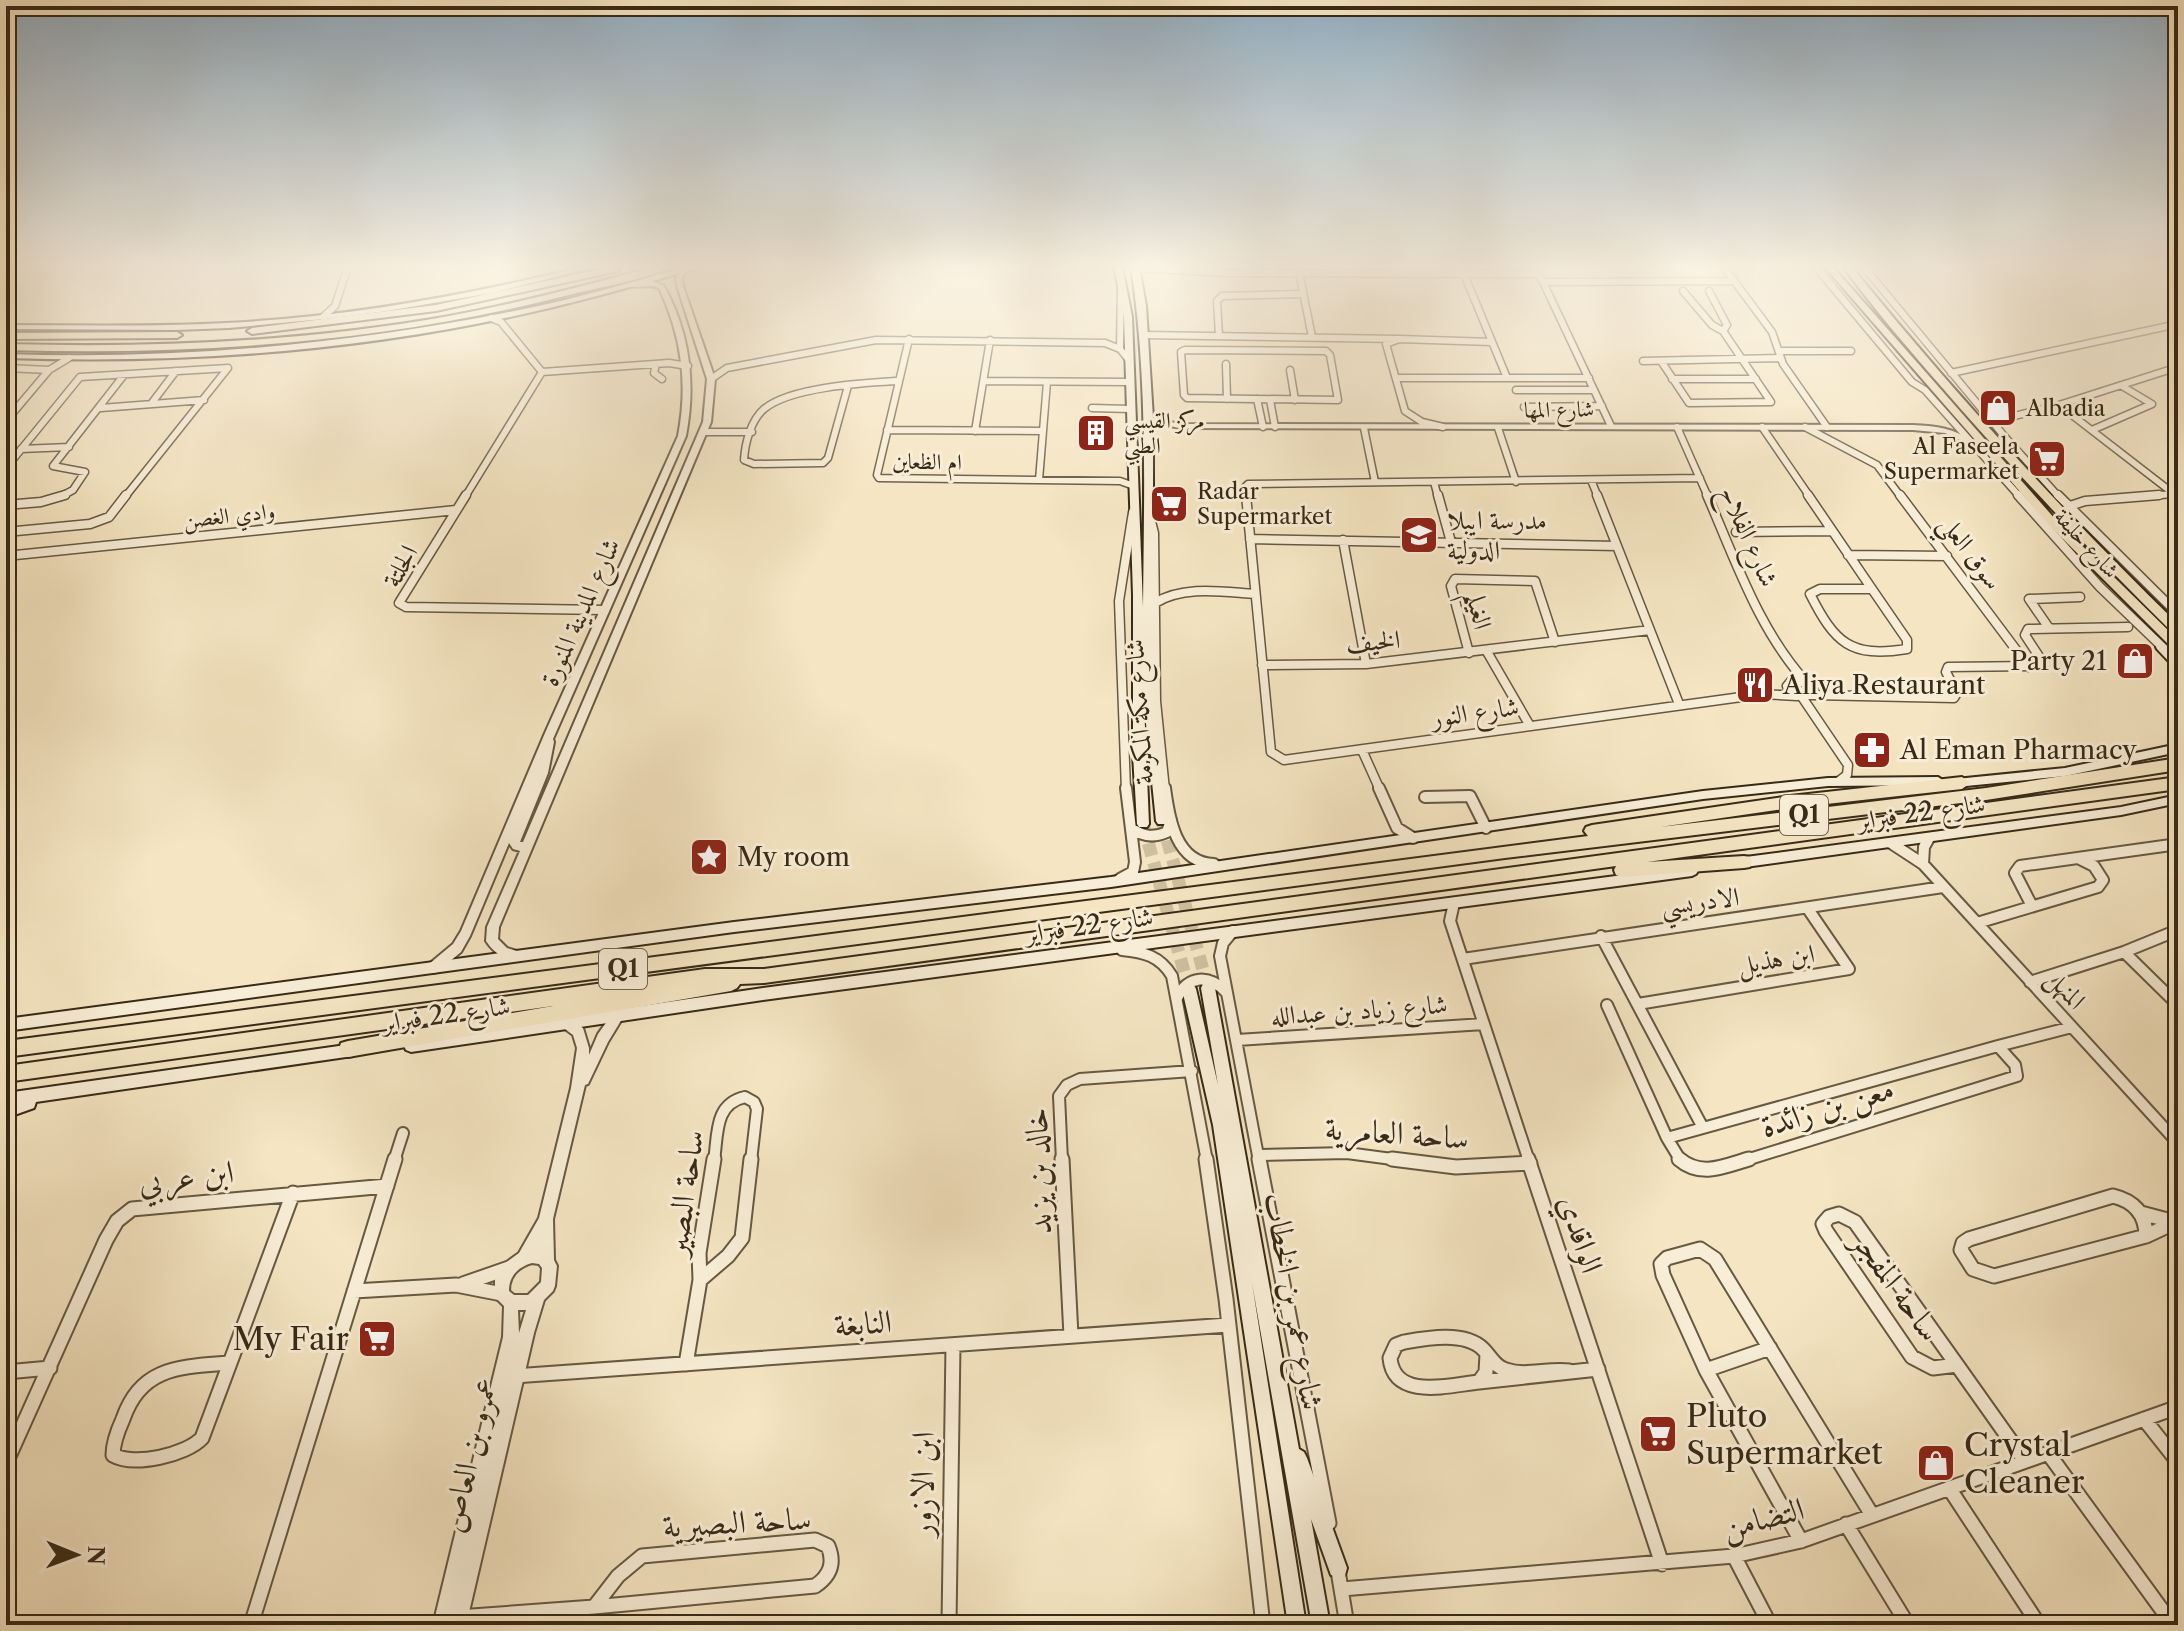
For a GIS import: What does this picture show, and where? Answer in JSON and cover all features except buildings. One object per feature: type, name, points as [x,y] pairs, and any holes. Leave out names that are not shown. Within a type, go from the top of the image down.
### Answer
[{"type":"highway","points":[[6,348],[137,348],[222,342]]},
{"type":"highway","points":[[6,348],[79,353],[256,350]]},
{"type":"highway","name":"شارع 22 فبراير","points":[[6,1049],[1505,852],[2103,777],[2176,752]]},
{"type":"highway","points":[[1505,852],[1537,840],[1663,818],[1962,783]]},
{"type":"highway","name":"شارع 22 فبراير","points":[[6,1074],[692,978],[764,976],[2124,793],[2178,783]]},
{"type":"highway","points":[[1528,872],[1584,872],[1744,862]]},
{"type":"highway","points":[[348,1049],[764,976]]},
{"type":"main road","points":[[6,356],[69,358],[256,350],[330,342]]},
{"type":"main road","name":"شارع مكة المكرمة","points":[[1124,342],[1128,359],[1134,472],[1143,824]]},
{"type":"main road","name":"شارع مكة المكرمة","points":[[1144,342],[1149,418],[1148,687],[1166,820]]},
{"type":"main road","points":[[1886,342],[1925,390]]},
{"type":"main road","name":"شارع خليفة","points":[[1894,342],[2052,522],[2178,647]]},
{"type":"main road","name":"شارع خليفة","points":[[1908,342],[2086,540],[2178,631]]},
{"type":"main road","points":[[1929,348],[1970,403],[1974,417]]},
{"type":"main road","points":[[2161,647],[2178,663]]},
{"type":"main road","name":"شارع 22 فبراير","points":[[6,1025],[430,971],[734,927],[1111,882],[1389,844],[1703,795],[1839,781],[1962,783],[2065,772],[2176,752]]},
{"type":"main road","name":"شارع 22 فبراير","points":[[6,1100],[348,1049],[382,1050],[619,1014],[1929,838],[2121,811],[2178,799]]},
{"type":"main road","name":"شارع عمر بن الخطاب","points":[[1208,988],[1321,1625]]},
{"type":"main road","name":"شارع عمر بن الخطاب","points":[[1183,994],[1220,1125],[1297,1625]]},
{"type":"main road","points":[[6,1111],[67,1091]]},
{"type":"main road","points":[[1284,1414],[1322,1530],[1338,1568]]},
{"type":"street","points":[[517,342],[542,372],[687,361]]},
{"type":"street","name":"شارع المدينة المنورة","points":[[430,971],[451,954],[466,933],[550,733],[682,436],[689,406],[687,361],[681,342]]},
{"type":"street","name":"شارع المدينة المنورة","points":[[521,957],[497,948],[491,935],[703,432],[711,379],[700,342]]},
{"type":"street","points":[[711,379],[727,368],[864,342]]},
{"type":"street","name":"ام الظعاين","points":[[908,342],[897,381],[877,475],[879,478],[1120,481],[1134,486]]},
{"type":"street","points":[[975,431],[990,342]]},
{"type":"street","points":[[1071,342],[1105,343],[1120,349],[1128,359]]},
{"type":"street","points":[[1120,349],[1121,342]]},
{"type":"street","points":[[1391,342],[1386,344],[1405,411],[1422,422],[1446,428]]},
{"type":"street","points":[[1492,342],[1507,378]]},
{"type":"street","points":[[1572,342],[1611,426]]},
{"type":"street","points":[[1661,361],[1689,403],[1770,403],[1730,342]]},
{"type":"street","points":[[1773,342],[1827,427]]},
{"type":"street","name":"شارع خليفة","points":[[1879,342],[2100,587],[2161,647]]},
{"type":"street","name":"شارع خليفة","points":[[1925,342],[2058,494],[2113,553],[2178,614]]},
{"type":"street","points":[[1951,373],[2094,342]]},
{"type":"street","points":[[1321,350],[1329,353],[1338,400],[1227,399],[1185,397],[1182,351],[1321,350]]},
{"type":"street","points":[[1643,361],[1743,361],[1851,351]]},
{"type":"street","points":[[49,370],[50,358]]},
{"type":"street","points":[[6,421],[49,370],[69,358]]},
{"type":"street","points":[[707,361],[727,368]]},
{"type":"street","points":[[656,364],[654,373],[662,379]]},
{"type":"street","points":[[1226,364],[1227,399]]},
{"type":"street","points":[[1994,421],[2007,415],[2059,405],[2178,367]]},
{"type":"street","points":[[6,368],[49,370]]},
{"type":"street","points":[[6,468],[78,378],[228,368],[109,517],[94,523],[6,532]]},
{"type":"street","points":[[1290,370],[1295,400]]},
{"type":"street","points":[[151,404],[176,371]]},
{"type":"street","points":[[2164,371],[2178,378]]},
{"type":"street","name":"الجلتة","points":[[542,372],[400,600],[402,607],[605,610]]},
{"type":"street","points":[[6,505],[49,501],[71,491],[85,472],[53,466],[124,375]]},
{"type":"street","points":[[1397,378],[1589,378]]},
{"type":"street","points":[[1672,379],[1756,379]]},
{"type":"street","points":[[848,386],[828,458],[823,463],[748,463],[743,459],[761,412],[769,405],[848,386],[897,381]]},
{"type":"street","points":[[985,381],[1129,382]]},
{"type":"street","points":[[1039,480],[1047,382]]},
{"type":"street","points":[[2092,430],[2152,404],[2122,386]]},
{"type":"street","points":[[1516,390],[1594,390]]},
{"type":"street","points":[[1257,399],[1263,427]]},
{"type":"street","points":[[101,408],[204,400]]},
{"type":"street","points":[[1270,400],[1275,427]]},
{"type":"street","points":[[2059,405],[2176,495]]},
{"type":"street","points":[[1524,407],[1602,406]]},
{"type":"street","points":[[1092,408],[1130,409]]},
{"type":"street","points":[[1985,411],[2007,415]]},
{"type":"street","name":"شارع المها","points":[[1149,418],[1179,426],[1939,429],[1967,441]]},
{"type":"street","points":[[1939,429],[1949,424],[1948,420]]},
{"type":"street","name":"شارع المها","points":[[1149,437],[1179,426]]},
{"type":"street","name":"شارع الفلاح","points":[[1677,427],[1733,560],[1787,661],[1810,687]]},
{"type":"street","points":[[1762,427],[1848,555],[1873,589],[1907,640],[1907,649],[1855,650],[1844,646],[1810,594],[1820,589],[1873,589]]},
{"type":"street","name":"سوق العلي","points":[[1805,427],[1877,465],[2029,667]]},
{"type":"street","points":[[1364,428],[1375,482]]},
{"type":"street","points":[[1498,428],[1516,482]]},
{"type":"street","points":[[887,430],[1043,431]]},
{"type":"street","points":[[703,432],[752,432]]},
{"type":"street","points":[[21,449],[69,447]]},
{"type":"street","points":[[1120,481],[1134,472]]},
{"type":"street","points":[[1262,665],[1245,487],[1248,484],[1700,478]]},
{"type":"street","points":[[1591,480],[1679,704]]},
{"type":"street","points":[[1434,482],[1451,542]]},
{"type":"street","points":[[2058,494],[2085,501]]},
{"type":"street","points":[[2070,506],[2085,501],[2176,495]]},
{"type":"street","name":"شارع مكة المكرمة","points":[[1111,882],[1133,872],[1135,862],[1124,773],[1119,601],[1135,508]]},
{"type":"street","name":"وادي الغصن","points":[[6,556],[456,510]]},
{"type":"street","name":"شارع مكة المكرمة","points":[[1149,514],[1154,533],[1161,762],[1166,820],[1181,847],[1194,861],[1233,864]]},
{"type":"street","points":[[1736,532],[1832,531]]},
{"type":"street","points":[[1250,539],[1617,546]]},
{"type":"street","points":[[1343,540],[1366,664]]},
{"type":"street","points":[[1848,555],[1947,556]]},
{"type":"street","points":[[1155,579],[1169,590],[1180,592],[1255,594]]},
{"type":"street","name":"الغيلم","points":[[1469,653],[1451,586],[1455,579],[1535,581],[1555,642]]},
{"type":"street","points":[[1155,603],[1161,597],[1180,592]]},
{"type":"street","points":[[2049,628],[2029,599],[2080,597]]},
{"type":"street","points":[[1839,781],[1847,775],[1845,760],[1800,696],[1790,691],[1788,682],[1849,694],[1954,698],[1957,693],[1946,672],[1948,667],[2040,666],[2042,663],[2025,631],[2128,627]]},
{"type":"street","name":"الخيف","points":[[1262,665],[1366,664],[1650,630]]},
{"type":"street","points":[[1486,650],[1530,726]]},
{"type":"street","name":"شارع الفلاح","points":[[1787,661],[1788,682]]},
{"type":"street","name":"شارع النور","points":[[1262,665],[1271,752],[1284,760],[1679,704],[1763,694],[1800,696],[1810,687]]},
{"type":"street","name":"شارع النور","points":[[1763,694],[1788,682]]},
{"type":"street","points":[[526,847],[517,846],[514,842],[547,763],[550,733]]},
{"type":"street","points":[[1362,750],[1397,828],[1404,835],[1418,839]]},
{"type":"street","points":[[1425,797],[1470,796],[1486,828]]},
{"type":"street","points":[[1131,828],[1144,837],[1152,837],[1167,832],[1166,820]]},
{"type":"street","points":[[1389,844],[1397,828]]},
{"type":"street","points":[[1923,864],[1923,853],[1929,838]]},
{"type":"street","name":"المنهل","points":[[1891,843],[1923,864],[2178,1143]]},
{"type":"street","points":[[2032,906],[2029,895],[2016,879],[2016,869],[2178,844]]},
{"type":"street","points":[[1977,923],[2102,884],[2098,869],[2077,858]]},
{"type":"street","name":"الادريسي","points":[[1463,959],[1943,887]]},
{"type":"street","points":[[1426,906],[1450,921],[1454,903]]},
{"type":"street","name":"ابن هذيل","points":[[1638,1004],[1849,969],[1808,909]]},
{"type":"street","name":"الواقدي","points":[[1450,921],[1662,1564]]},
{"type":"street","points":[[2030,982],[2124,952],[2178,930]]},
{"type":"street","name":"شارع عمر بن الخطاب","points":[[1233,931],[1220,950],[1227,994],[1347,1625]]},
{"type":"street","points":[[1601,936],[1702,1126]]},
{"type":"street","name":"شارع عمر بن الخطاب","points":[[1115,949],[1146,953],[1166,965],[1183,994],[1228,1325],[1263,1625]]},
{"type":"street","points":[[2124,952],[2178,1005]]},
{"type":"street","points":[[1183,994],[1181,986],[1192,979],[1206,978],[1219,983],[1227,994]]},
{"type":"street","points":[[1607,1005],[1667,1138]]},
{"type":"street","points":[[578,1088],[607,1030],[619,1014]]},
{"type":"street","points":[[456,1285],[524,1304],[537,1298],[551,1279],[547,1261],[546,1219],[578,1088],[582,1040],[573,1026],[565,1022]]},
{"type":"street","name":"شارع زياد بن عبدالله","points":[[1237,1040],[1484,1024]]},
{"type":"street","name":"معن بن زائدة","points":[[1998,1046],[2015,1065],[2017,1076],[1716,1169],[1701,1172],[1687,1166],[1678,1159],[1667,1138],[1702,1126],[1998,1046],[2072,1027]]},
{"type":"street","name":"خالد بن يزيد","points":[[1071,1336],[1059,1096],[1067,1085],[1080,1079],[1192,1071]]},
{"type":"street","name":"ساحة البصير","points":[[686,1364],[700,1280],[699,1253],[722,1111],[731,1100],[745,1097],[754,1102],[757,1109],[742,1238],[728,1256],[700,1280]]},
{"type":"street","points":[[251,1625],[403,1133]]},
{"type":"street","name":"ساحة العامرية","points":[[1260,1155],[1331,1152],[1456,1167],[1530,1163]]},
{"type":"street","name":"ابن عربي","points":[[6,1463],[106,1240],[117,1221],[132,1209],[387,1186]]},
{"type":"street","points":[[231,1363],[153,1376],[141,1385],[132,1397],[113,1455],[120,1459],[185,1453],[195,1448],[202,1438],[231,1363],[293,1193]]},
{"type":"street","points":[[2113,1196],[2128,1200],[2141,1213],[2176,1221],[2146,1236],[1994,1276],[1982,1275],[1972,1269],[1961,1250],[1963,1243],[1969,1239],[2113,1196]]},
{"type":"street","points":[[2141,1213],[2146,1236]]},
{"type":"street","name":"ساحة المفجر","points":[[1957,1365],[1941,1371],[1926,1367],[1912,1357],[1826,1231],[1823,1224],[1829,1217],[1839,1214],[1855,1222],[1957,1365],[2025,1461]]},
{"type":"street","points":[[354,1291],[456,1285],[509,1268],[525,1257],[546,1219]]},
{"type":"street","points":[[1801,1541],[1706,1370],[1663,1275],[1661,1264],[1667,1258],[1700,1249],[1711,1254],[1872,1515]]},
{"type":"street","points":[[525,1257],[538,1256],[547,1261]]},
{"type":"street","points":[[507,1299],[501,1286],[509,1268]]},
{"type":"street","name":"عمرو بن العاص","points":[[451,1621],[509,1376],[537,1298]]},
{"type":"street","name":"عمرو بن العاص","points":[[507,1299],[512,1328],[509,1376]]},
{"type":"street","name":"النابغة","points":[[509,1376],[1228,1325]]},
{"type":"street","points":[[1569,1371],[1555,1376],[1406,1385],[1393,1372],[1390,1356],[1395,1347],[1403,1342],[1462,1338],[1478,1343],[1497,1366],[1507,1371],[1598,1369]]},
{"type":"street","name":"ابن الازور","points":[[949,1625],[953,1345]]},
{"type":"street","points":[[1706,1370],[1770,1348]]},
{"type":"street","points":[[1479,1382],[1486,1372],[1487,1354]]},
{"type":"street","points":[[6,1372],[50,1368]]},
{"type":"street","name":"التضامن","points":[[1342,1589],[1734,1556],[1801,1541],[2178,1407]]},
{"type":"street","points":[[2144,1419],[2178,1462]]},
{"type":"street","points":[[2048,1453],[2173,1625]]},
{"type":"street","points":[[1949,1488],[2039,1625]]},
{"type":"street","points":[[1846,1524],[1908,1625]]},
{"type":"street","name":"ساحة البصيرية","points":[[451,1621],[815,1586],[829,1574],[832,1556],[824,1543],[815,1540],[642,1556],[618,1576],[594,1607]]},
{"type":"street","points":[[1734,1556],[1770,1625]]},
{"type":"tunnel","points":[[1162,821],[1208,988]]},
{"type":"tunnel","points":[[1143,824],[1189,989]]},
{"type":"place","name":"Albadia","points":[[1998,408]]},
{"type":"place","name":"مركز القيسي الطبي","points":[[1096,433]]},
{"type":"place","name":"Al Faseela Supermarket","points":[[2047,459]]},
{"type":"place","name":"Radar Supermarket","points":[[1169,504]]},
{"type":"place","name":"مدرسة ايبلا الدولية","points":[[1419,535]]},
{"type":"place","name":"Party 21","points":[[2135,661]]},
{"type":"place","name":"Aliya Restaurant","points":[[1755,685]]},
{"type":"place","name":"Al Eman Pharmacy","points":[[1872,750]]},
{"type":"place","name":"My room","points":[[709,857]]},
{"type":"place","name":"My Fair","points":[[377,1339]]},
{"type":"place","name":"Pluto Supermarket","points":[[1658,1434]]},
{"type":"place","name":"Crystal Cleaner","points":[[1936,1463]]}]
